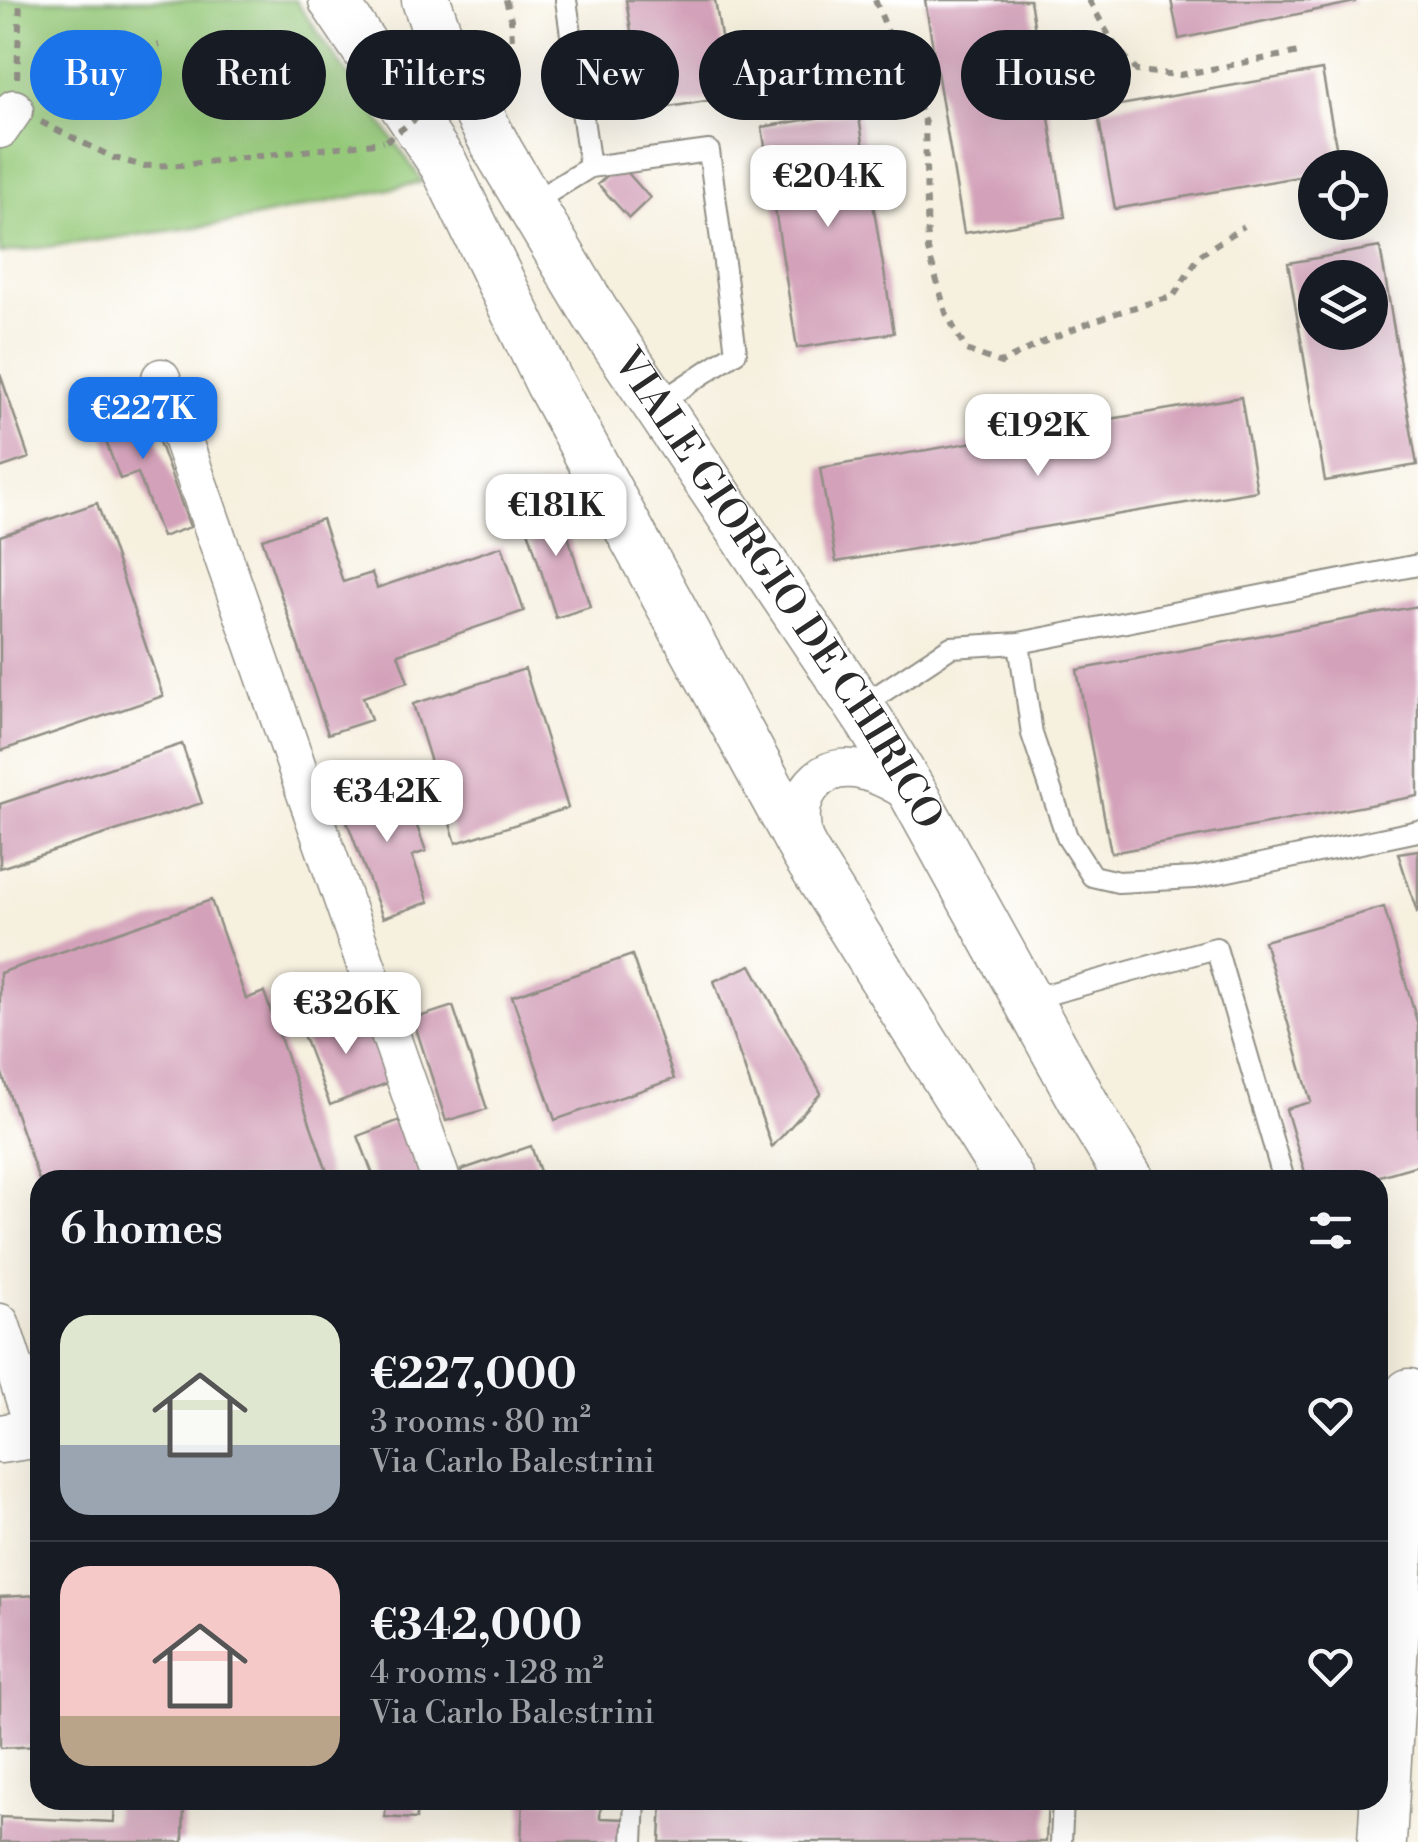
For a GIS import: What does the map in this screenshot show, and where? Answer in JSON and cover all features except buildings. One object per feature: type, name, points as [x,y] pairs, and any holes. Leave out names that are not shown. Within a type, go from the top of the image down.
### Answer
[{"type":"street","name":"VIALE GIORGIO DE CHIRICO","points":[[333,0],[444,165],[549,382],[806,853],[1004,1170]]},
{"type":"street","name":"VIALE GIORGIO DE CHIRICO","points":[[426,0],[439,38],[530,204],[656,405],[860,707],[914,795],[1124,1170]]},
{"type":"street","points":[[161,378],[438,1170]]},
{"type":"street","points":[[806,853],[801,810],[804,798],[819,777],[837,770],[858,770],[887,778],[914,795]]},
{"type":"street","points":[[0,1323],[25,1435]]},
{"type":"street","points":[[1388,1796],[1406,1612],[1401,1392]]},
{"type":"street","points":[[1382,1842],[1386,1810]]},
{"type":"lane","points":[[566,0],[590,167]]},
{"type":"lane","points":[[530,204],[590,167],[708,152],[736,352],[656,405]]},
{"type":"lane","points":[[860,707],[951,647],[1019,643],[1418,564]]},
{"type":"lane","points":[[1019,643],[1032,734],[1067,838],[1092,876],[1118,882],[1195,878],[1418,831]]},
{"type":"lane","points":[[1027,1000],[1216,948],[1281,1170]]},
{"type":"lane","points":[[633,1842],[635,1810]]},
{"type":"lane","points":[[1061,1842],[1063,1810]]},
{"type":"path","points":[[20,0],[10,110],[114,158],[144,166],[386,141],[512,42],[506,0]]},
{"type":"path","points":[[875,0],[925,123],[928,250],[946,312],[966,350],[1001,363],[1039,343],[1130,307],[1173,297],[1200,255],[1244,226]]},
{"type":"path","points":[[1089,0],[1112,41],[1137,71],[1180,75],[1299,52]]},
{"type":"green space","points":[[0,0],[295,0],[316,30],[182,30],[182,120],[326,120],[326,44],[346,73],[346,120],[379,120],[423,182],[229,223],[0,253]]}]
